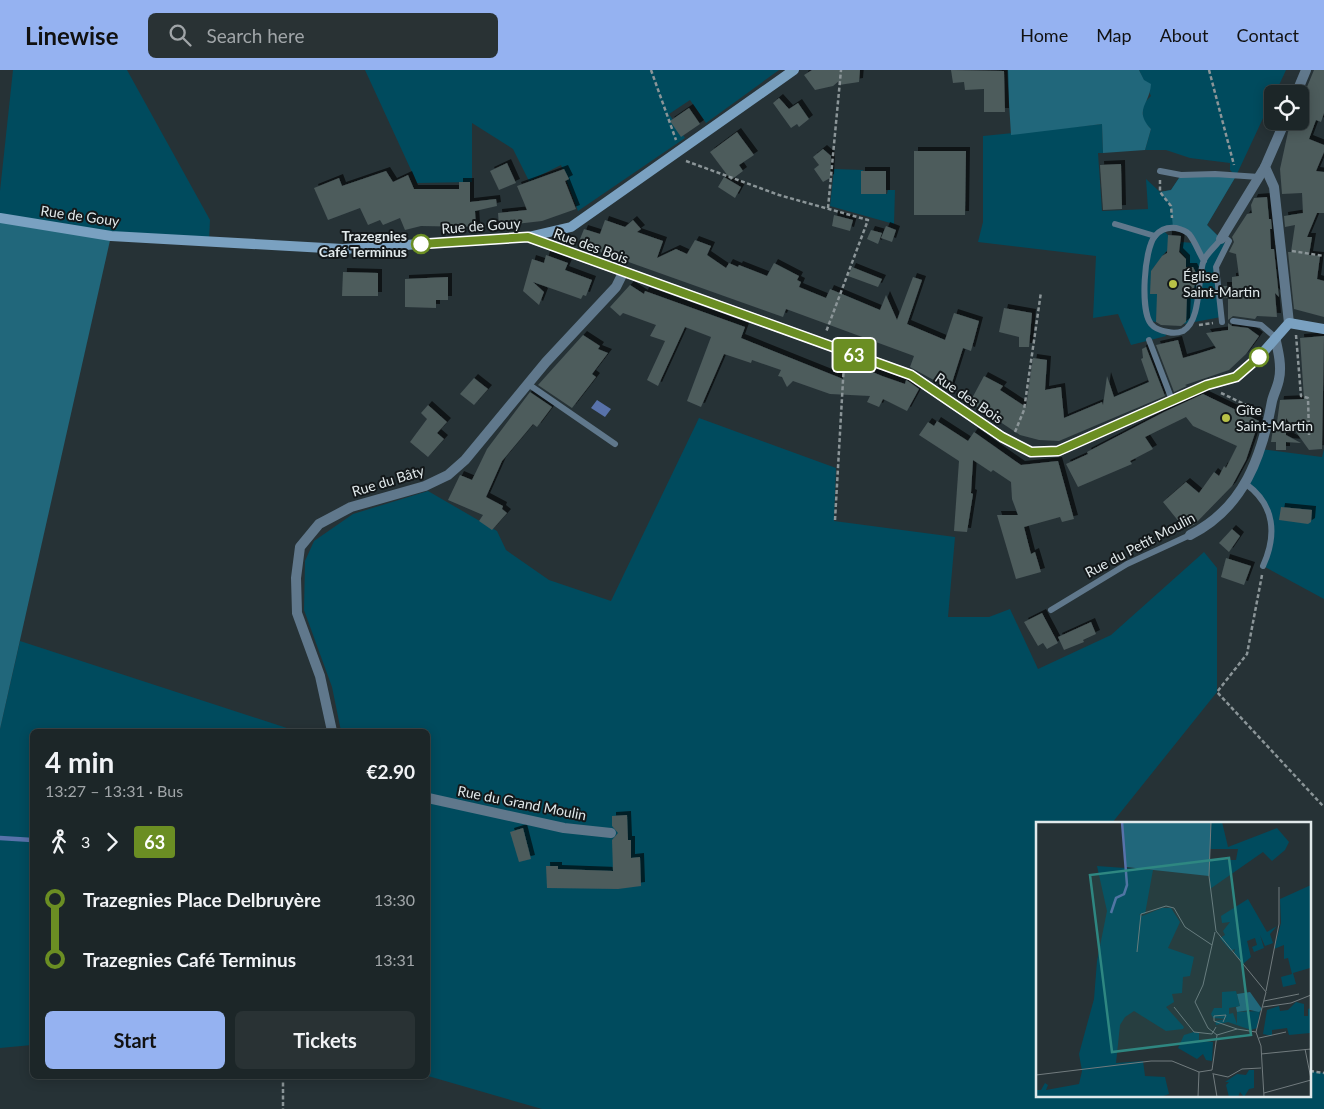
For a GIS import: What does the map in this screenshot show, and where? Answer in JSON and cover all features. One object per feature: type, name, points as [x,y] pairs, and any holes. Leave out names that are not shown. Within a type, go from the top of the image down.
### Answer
[{"type":"street","name":"Rue de Gouy","points":[[0,218],[111,236],[343,248],[528,237],[571,227],[794,70]]},
{"type":"street","points":[[1300,85],[1306,70]]},
{"type":"street","points":[[1222,238],[1265,167],[1281,130]]},
{"type":"street","points":[[1265,167],[1274,187],[1288,323],[1324,329]]},
{"type":"street","name":"Rue des Bois","points":[[528,237],[623,273],[911,375],[1012,442],[1031,452],[1058,451],[1207,385],[1236,377],[1259,357],[1288,323]]},
{"type":"street","name":"Rue du Bâty","points":[[332,729],[320,676],[297,613],[296,578],[300,547],[320,524],[351,507],[425,486],[448,475],[465,460],[528,384],[611,293],[623,273]]},
{"type":"street","name":"Rue du Petit Moulin","points":[[1190,535],[1216,518],[1246,484],[1262,449],[1280,375],[1280,356],[1275,337]]},
{"type":"street","name":"Rue du Grand Moulin","points":[[430,798],[564,828],[611,833]]},
{"type":"lane","points":[[1160,171],[1181,175],[1259,177]]},
{"type":"lane","points":[[1115,224],[1155,236]]},
{"type":"lane","points":[[1204,261],[1189,234],[1173,228],[1162,230],[1155,236],[1150,247],[1146,269],[1148,318],[1152,326],[1165,332],[1183,331],[1188,326],[1196,306],[1204,261],[1222,238],[1229,241],[1216,267],[1222,322]]},
{"type":"lane","points":[[1233,321],[1261,325],[1275,337]]},
{"type":"lane","points":[[1149,340],[1172,400]]},
{"type":"lane","points":[[528,384],[614,444]]},
{"type":"lane","points":[[1246,484],[1264,500],[1270,518],[1272,534],[1269,554],[1264,566]]},
{"type":"lane","name":"Rue du Petit Moulin","points":[[1051,610],[1127,564],[1190,535]]},
{"type":"path","points":[[651,70],[679,150],[687,163],[868,220],[822,343]]},
{"type":"path","points":[[828,208],[841,70]]},
{"type":"path","points":[[1209,70],[1236,176]]},
{"type":"path","points":[[1160,171],[1160,192],[1171,206],[1173,228]]},
{"type":"path","points":[[1281,249],[1324,256]]},
{"type":"path","points":[[1012,442],[1024,410],[1040,292]]},
{"type":"path","points":[[1188,326],[1222,322]]},
{"type":"path","points":[[1288,323],[1297,336],[1301,396],[1308,398],[1309,435]]},
{"type":"path","points":[[835,520],[845,351]]},
{"type":"path","points":[[1207,385],[1270,415]]},
{"type":"path","points":[[1264,566],[1247,654],[1217,692],[1324,807]]},
{"type":"path","points":[[283,1079],[283,1109]]},
{"type":"shaded area","points":[[13,70],[127,70],[210,220],[209,241],[111,236],[0,218],[0,191]]},
{"type":"shaded area","points":[[365,70],[779,70],[706,123],[690,100],[669,114],[685,138],[578,211],[561,165],[529,181],[513,149],[472,123],[472,182],[417,183]]},
{"type":"shaded area","points":[[1007,70],[1139,70],[1144,80],[1151,84],[1143,112],[1143,117],[1151,129],[1145,150],[1103,153],[1102,124],[1011,135]]},
{"type":"shaded area","points":[[1139,70],[1286,70],[1279,85],[1264,85],[1264,116],[1236,176],[1207,225],[1227,245],[1216,267],[1221,317],[1184,324],[1187,295],[1193,295],[1195,269],[1185,268],[1186,258],[1180,251],[1181,242],[1194,243],[1181,229],[1163,230],[1169,236],[1168,250],[1162,256],[1161,266],[1154,266],[1151,292],[1159,293],[1156,322],[1150,321],[1165,332],[1166,336],[1131,345],[1118,314],[1093,318],[1096,256],[978,242],[983,222],[983,136],[1102,124],[1103,153],[1098,153],[1102,211],[1148,209],[1146,179],[1160,192],[1171,190],[1181,175],[1235,175],[1230,170],[1230,163],[1190,158],[1166,150],[1145,150],[1151,129],[1143,121],[1143,104],[1151,96]]},
{"type":"shaded area","points":[[834,169],[863,170],[863,193],[887,194],[888,190],[895,190],[894,224],[830,206]]},
{"type":"shaded area","points":[[1181,175],[1236,176],[1207,225],[1221,239],[1204,261],[1189,234],[1173,228],[1171,206],[1160,192],[1171,190]]},
{"type":"shaded area","points":[[0,218],[111,236],[0,729]]},
{"type":"shaded area","points":[[597,400],[611,409],[605,417],[591,408]]},
{"type":"shaded area","points":[[699,418],[836,468],[834,521],[955,537],[948,617],[989,617],[1010,609],[1038,669],[1111,635],[1204,552],[1217,568],[1217,692],[1113,822],[1036,822],[1036,1096],[1312,1096],[1312,1071],[1324,1073],[1324,1109],[542,1109],[430,1077],[430,729],[341,729],[332,687],[304,610],[305,561],[314,541],[353,514],[428,491],[497,531],[506,550],[549,580],[611,601]]},
{"type":"shaded area","points":[[1261,449],[1322,457],[1324,449],[1324,599],[1263,566],[1272,535],[1264,500],[1246,484]]},
{"type":"shaded area","points":[[20,641],[290,729],[30,729],[30,1045],[0,1048],[0,729]]},
{"type":"building","points":[[812,70],[860,70],[859,82],[839,85],[839,81],[833,86],[815,90],[804,75]]},
{"type":"building","points":[[951,70],[1004,71],[1005,112],[984,112],[984,89],[965,90],[964,82],[953,83]]},
{"type":"building","points":[[1314,70],[1324,70],[1324,113],[1321,122],[1316,120],[1309,139],[1324,145],[1324,152],[1316,171],[1324,172],[1324,213],[1317,213],[1307,237],[1312,237],[1309,255],[1320,256],[1317,279],[1324,281],[1324,317],[1294,309],[1288,252],[1291,252],[1295,225],[1285,227],[1284,216],[1303,213],[1302,193],[1282,194],[1280,169],[1289,130],[1309,130],[1308,85]]},
{"type":"building","points":[[779,98],[789,109],[798,103],[809,119],[799,127],[797,124],[791,128],[773,103]]},
{"type":"building","points":[[689,108],[700,124],[681,137],[670,121]]},
{"type":"building","points":[[737,132],[754,155],[739,165],[743,171],[731,180],[710,152]]},
{"type":"building","points":[[823,149],[831,156],[830,178],[823,182],[814,169],[819,165],[813,157]]},
{"type":"building","points":[[914,151],[966,151],[965,215],[914,215]]},
{"type":"building","points":[[507,163],[516,183],[499,190],[490,171]]},
{"type":"building","points":[[1121,164],[1122,209],[1103,210],[1100,165]]},
{"type":"building","points":[[564,169],[569,179],[565,181],[576,209],[542,221],[499,226],[498,213],[527,210],[517,186]]},
{"type":"building","points":[[386,171],[393,182],[408,175],[414,189],[459,189],[459,182],[470,182],[470,202],[496,199],[497,206],[475,211],[476,227],[421,226],[405,230],[400,218],[383,225],[380,220],[368,225],[360,208],[328,220],[314,188],[339,178],[342,186]]},
{"type":"building","points":[[861,171],[886,171],[886,194],[861,194]]},
{"type":"building","points":[[724,177],[741,187],[735,198],[718,187]]},
{"type":"building","points":[[1267,197],[1272,229],[1270,229],[1271,249],[1274,249],[1279,297],[1275,293],[1277,317],[1257,316],[1255,319],[1233,316],[1228,320],[1228,298],[1224,298],[1223,286],[1232,286],[1232,277],[1239,276],[1236,254],[1229,252],[1234,242],[1232,237],[1247,214],[1252,213],[1251,205],[1254,198]]},
{"type":"building","points":[[834,215],[853,220],[850,231],[832,226]]},
{"type":"building","points":[[605,220],[625,227],[633,220],[641,229],[637,232],[663,241],[657,258],[676,249],[687,254],[695,240],[711,246],[707,255],[726,268],[729,263],[767,276],[774,263],[799,276],[797,280],[801,282],[799,287],[826,298],[830,289],[880,310],[886,295],[897,320],[913,277],[922,280],[907,324],[945,340],[954,313],[979,321],[971,351],[963,348],[950,389],[910,367],[914,356],[786,309],[783,317],[578,244],[584,229],[600,234]]},
{"type":"building","points":[[886,226],[896,230],[892,242],[881,238]]},
{"type":"building","points":[[871,230],[882,233],[878,244],[867,239]]},
{"type":"building","name":"Église Saint-Martin","points":[[1168,235],[1181,236],[1179,252],[1186,259],[1186,267],[1193,267],[1196,273],[1193,296],[1187,295],[1186,322],[1181,326],[1161,325],[1156,322],[1157,294],[1150,294],[1151,271],[1162,256],[1167,253]]},
{"type":"building","points":[[546,255],[568,263],[565,270],[592,280],[586,296],[583,295],[581,299],[533,282],[544,292],[539,305],[523,291],[532,259],[544,263]]},
{"type":"building","points":[[852,267],[882,279],[878,287],[848,276]]},
{"type":"building","points":[[343,272],[378,273],[378,296],[342,296]]},
{"type":"building","points":[[448,277],[448,300],[436,300],[436,308],[405,307],[405,279]]},
{"type":"building","points":[[630,285],[644,294],[645,291],[745,327],[741,338],[843,379],[844,360],[905,384],[906,380],[919,389],[907,411],[883,399],[879,407],[867,402],[870,396],[830,394],[793,381],[787,387],[782,377],[778,376],[781,370],[752,360],[751,363],[724,354],[701,407],[687,401],[711,337],[685,327],[658,386],[647,380],[665,341],[650,336],[656,325],[623,313],[620,316],[610,307]]},
{"type":"building","points":[[1004,308],[1032,313],[1029,347],[1019,347],[1019,337],[999,332]]},
{"type":"building","points":[[1228,323],[1232,326],[1248,328],[1259,336],[1246,354],[1229,370],[1185,385],[1187,386],[1174,392],[1156,345],[1178,340],[1183,358],[1197,354],[1216,348],[1206,333],[1228,330]]},
{"type":"building","points":[[583,335],[600,346],[598,349],[608,353],[592,374],[596,377],[572,408],[538,385]]},
{"type":"building","points":[[1324,336],[1322,449],[1309,450],[1286,418],[1286,435],[1301,443],[1286,442],[1286,450],[1276,450],[1276,442],[1271,442],[1273,429],[1276,430],[1280,400],[1304,399],[1300,338]]},
{"type":"building","points":[[1146,347],[1165,396],[1059,441],[1039,440],[1020,435],[970,402],[984,376],[1003,386],[1000,390],[1026,407],[1033,358],[1047,360],[1045,390],[1061,387],[1064,418],[1102,402],[1103,405],[1107,376],[1114,397],[1149,382],[1141,359],[1143,358],[1142,349]]},
{"type":"building","points":[[474,378],[488,389],[474,405],[460,394]]},
{"type":"building","points":[[530,392],[552,407],[537,427],[533,424],[502,461],[486,497],[503,506],[502,509],[507,513],[492,530],[479,521],[483,515],[448,500],[460,475],[472,480],[487,449]]},
{"type":"building","points":[[1203,394],[1259,421],[1246,460],[1232,486],[1195,524],[1188,528],[1182,521],[1180,523],[1163,502],[1186,482],[1199,493],[1214,472],[1219,476],[1224,466],[1226,468],[1237,446],[1193,426],[1186,417],[1145,437],[1153,449],[1130,461],[1132,464],[1078,487],[1066,464],[1164,412]]},
{"type":"building","points":[[428,405],[447,422],[437,433],[444,439],[428,457],[410,442],[427,419],[421,413]]},
{"type":"building","points":[[937,421],[968,441],[974,432],[1021,465],[1058,461],[1074,519],[1062,522],[1060,517],[1024,527],[1031,554],[1035,552],[1041,572],[1016,579],[997,515],[1018,515],[1012,499],[1011,482],[973,460],[971,493],[973,494],[967,532],[954,531],[959,461],[919,435],[928,422],[934,426]]},
{"type":"building","points":[[1281,507],[1312,510],[1311,522],[1308,524],[1279,520]]},
{"type":"building","points":[[1232,529],[1240,536],[1229,552],[1219,543]]},
{"type":"building","points":[[1226,558],[1251,566],[1244,585],[1221,577]]},
{"type":"building","points":[[1042,613],[1058,643],[1047,649],[1043,643],[1038,646],[1024,622]]},
{"type":"building","points":[[1091,622],[1096,634],[1083,640],[1084,642],[1064,650],[1058,637]]},
{"type":"building","points":[[627,815],[628,840],[631,840],[631,858],[640,857],[641,886],[618,889],[547,888],[546,866],[558,866],[558,869],[613,871],[612,840],[618,833],[612,826],[612,816]]},
{"type":"building","points":[[523,828],[531,859],[519,862],[510,832]]},
{"type":"waterway","points":[[0,838],[30,840]]},
{"type":"bus line","name":"63","points":[[421,244],[528,237],[748,318],[911,375],[1002,437],[1031,452],[1058,451],[1207,385],[1236,377],[1259,357]]},
{"type":"place","name":"Trazegnies Café Terminus","points":[[421,244]]},
{"type":"place","name":"Église Saint-Martin","points":[[1173,284]]},
{"type":"place","name":"Gîte Saint-Martin","points":[[1226,418]]}]
